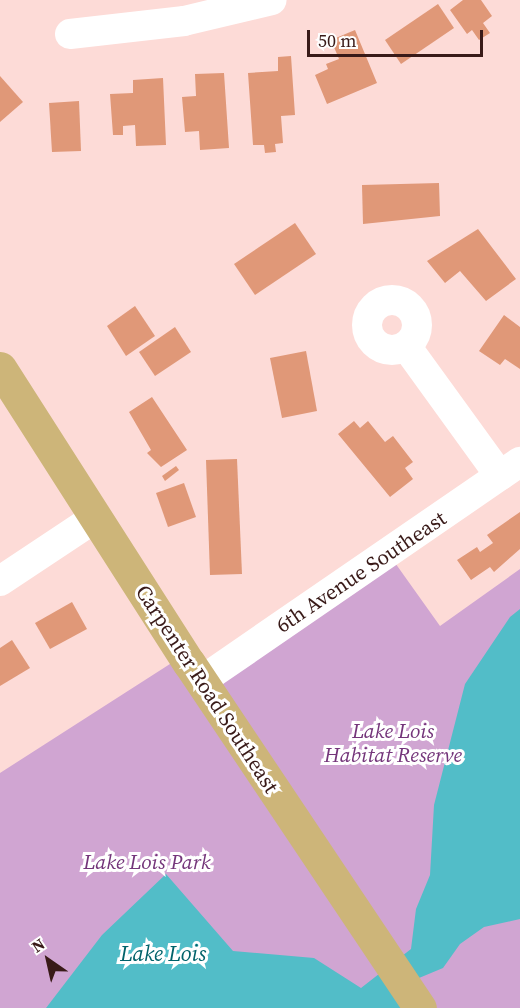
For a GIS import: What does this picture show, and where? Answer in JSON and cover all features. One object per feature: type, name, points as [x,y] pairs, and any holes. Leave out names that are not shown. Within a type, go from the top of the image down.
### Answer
[{"type":"main road","name":"Carpenter Road Southeast","points":[[0,368],[201,681],[420,1008]]},
{"type":"street","points":[[70,34],[184,21],[272,0]]},
{"type":"street","points":[[406,346],[510,469]]},
{"type":"street","name":"6th Avenue Southeast","points":[[201,681],[510,469]]},
{"type":"street","points":[[0,581],[95,518]]},
{"type":"green space","points":[[393,560],[440,626],[520,569],[520,1008],[0,1008],[0,773],[184,655],[214,684]]},
{"type":"water","name":"Lake Lois","points":[[520,609],[520,919],[484,927],[460,944],[443,968],[419,978],[406,1008],[46,1008],[102,935],[166,874],[233,951],[314,958],[361,988],[411,949],[416,909],[430,875],[434,805],[465,684],[510,617]]},
{"type":"building","points":[[463,0],[481,0],[492,16],[483,23],[490,33],[479,40],[472,30],[467,34],[450,10]]},
{"type":"building","points":[[438,4],[454,28],[401,64],[385,40]]},
{"type":"building","points":[[355,30],[377,83],[327,104],[315,75],[328,69],[326,64],[339,59],[331,40]]},
{"type":"building","points":[[291,56],[295,115],[281,116],[283,143],[275,144],[276,152],[265,153],[264,145],[253,145],[248,73],[278,71],[278,57]]},
{"type":"building","points":[[224,73],[229,148],[200,150],[199,131],[185,132],[182,97],[196,96],[195,74]]},
{"type":"building","points":[[0,76],[23,102],[0,122]]},
{"type":"building","points":[[163,78],[166,145],[136,146],[135,125],[123,126],[123,135],[113,135],[110,94],[133,93],[133,80]]},
{"type":"building","points":[[79,101],[81,151],[52,152],[49,103]]},
{"type":"building","points":[[439,183],[440,216],[363,224],[362,185]]},
{"type":"building","points":[[295,223],[316,254],[255,295],[234,264]]},
{"type":"building","points":[[478,229],[516,279],[486,301],[460,271],[445,283],[427,261]]},
{"type":"building","points":[[135,306],[155,336],[126,356],[107,326]]},
{"type":"building","points":[[504,315],[520,327],[520,369],[505,359],[500,365],[479,351]]},
{"type":"building","points":[[175,327],[191,352],[155,376],[139,352]]},
{"type":"building","points":[[306,351],[317,411],[282,418],[270,358]]},
{"type":"building","points":[[152,397],[187,450],[161,467],[147,453],[151,450],[129,412]]},
{"type":"building","points":[[354,421],[360,428],[368,421],[385,442],[393,436],[413,462],[405,468],[413,479],[390,497],[338,434]]},
{"type":"building","points":[[237,459],[242,574],[210,575],[206,460]]},
{"type":"building","points":[[176,466],[179,470],[165,481],[162,476]]},
{"type":"building","points":[[184,483],[196,517],[168,527],[156,493]]},
{"type":"building","points":[[520,512],[520,549],[494,572],[490,567],[471,580],[457,560],[477,547],[480,552],[493,543],[487,535]]},
{"type":"building","points":[[72,602],[87,629],[50,649],[35,623]]},
{"type":"building","points":[[12,640],[30,668],[0,686],[0,648]]},
{"type":"park label","name":"Lake Lois Habitat Reserve","points":[[393,743]]},
{"type":"park label","name":"Lake Lois Park","points":[[147,862]]}]
